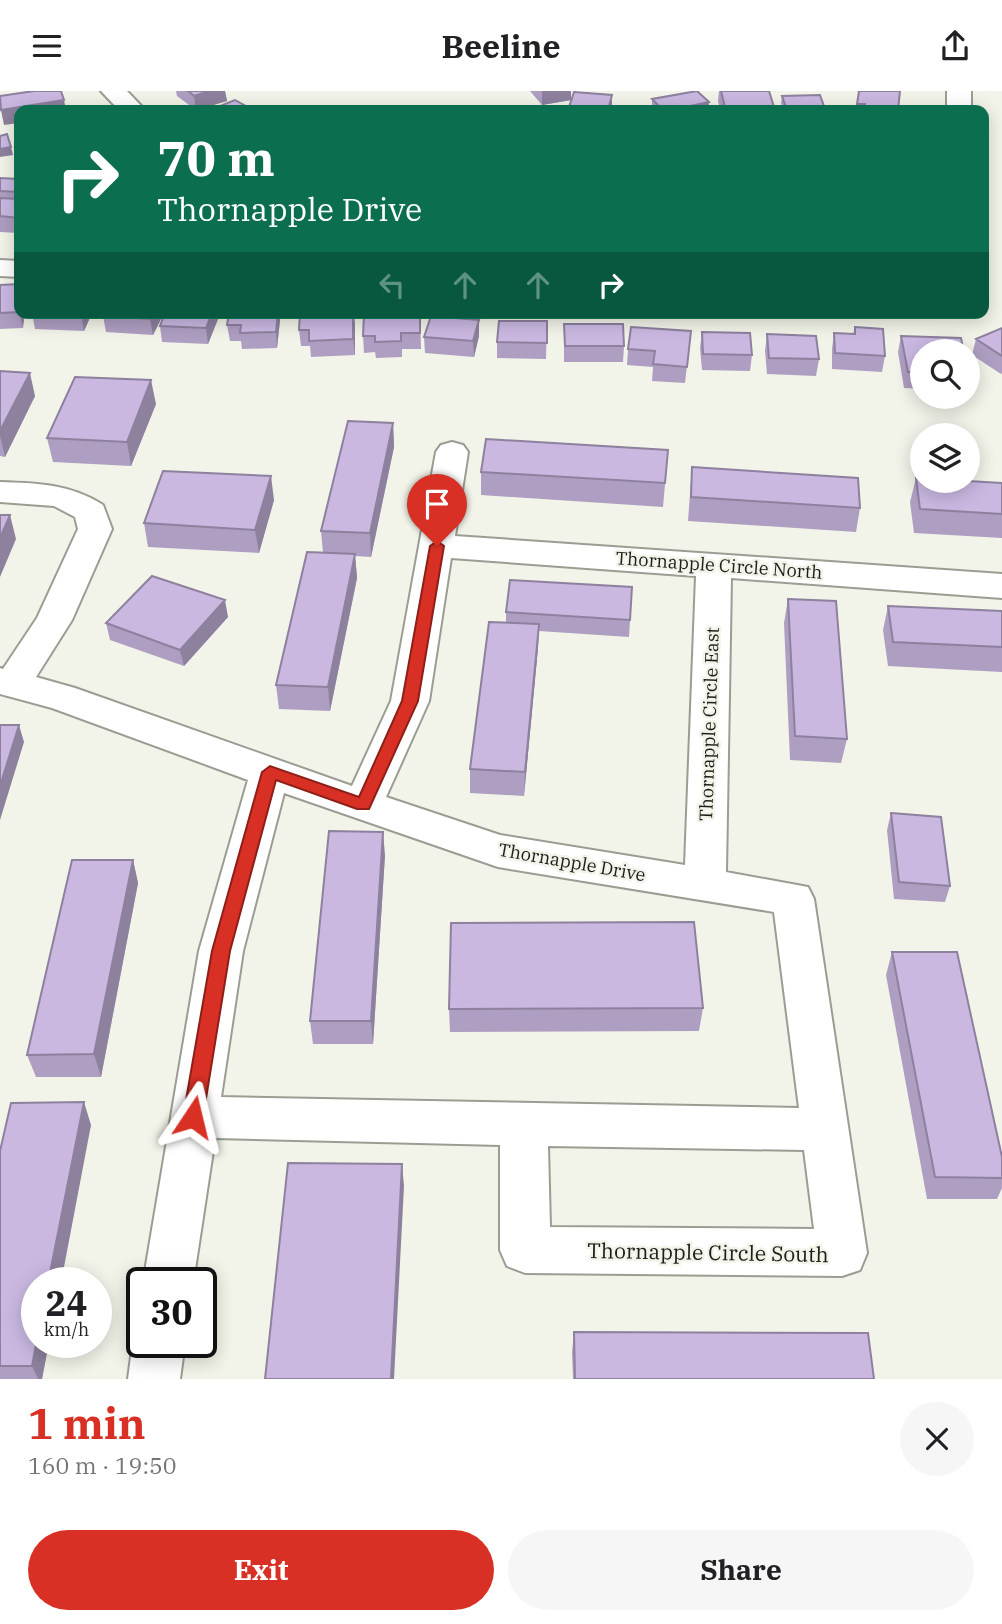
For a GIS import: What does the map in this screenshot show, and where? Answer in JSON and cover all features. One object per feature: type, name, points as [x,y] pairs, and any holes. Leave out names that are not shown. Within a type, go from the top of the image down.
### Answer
[{"type":"street","points":[[113,91],[128,105]]},
{"type":"street","points":[[363,805],[410,701],[452,452]]},
{"type":"street","points":[[0,492],[50,495],[75,500],[91,512],[95,529],[54,620],[7,681]]},
{"type":"street","name":"Thornapple Circle North","points":[[437,546],[1002,586]]},
{"type":"street","name":"Thornapple Circle East","points":[[705,884],[714,564]]},
{"type":"street","name":"Thornapple Drive","points":[[7,681],[498,851],[793,899],[825,1129]]},
{"type":"street","points":[[170,1267],[221,951],[270,772]]},
{"type":"street","points":[[193,1117],[825,1129]]},
{"type":"street","name":"Thornapple Circle South","points":[[524,1125],[525,1250],[842,1253],[825,1129]]},
{"type":"street","points":[[154,1379],[157,1358]]},
{"type":"building","points":[[34,91],[61,91],[64,100],[14,105],[14,108],[1,110],[0,96]]},
{"type":"building","points":[[188,91],[209,91],[194,96]]},
{"type":"building","points":[[697,91],[709,102],[695,105],[658,105],[652,99]]},
{"type":"building","points":[[721,91],[769,91],[773,105],[724,105]]},
{"type":"building","points":[[859,91],[900,91],[899,105],[857,104]]},
{"type":"building","points":[[574,92],[612,95],[609,105],[570,105]]},
{"type":"building","points":[[820,95],[824,105],[785,105],[782,96]]},
{"type":"building","points":[[235,100],[244,105],[222,105]]},
{"type":"building","points":[[7,134],[11,147],[0,149],[0,136]]},
{"type":"building","points":[[0,178],[14,179],[14,192],[0,191]]},
{"type":"building","points":[[0,198],[14,199],[14,217],[0,216]]},
{"type":"building","points":[[14,284],[14,312],[0,313],[0,285]]},
{"type":"building","points":[[163,319],[210,319],[206,328],[160,326]]},
{"type":"building","points":[[228,319],[277,319],[276,332],[240,333],[241,325],[227,325]]},
{"type":"building","points":[[300,319],[353,319],[353,339],[309,341],[309,330],[299,330]]},
{"type":"building","points":[[364,319],[420,319],[420,333],[401,333],[401,341],[375,342],[375,336],[363,336]]},
{"type":"building","points":[[430,319],[479,320],[473,341],[424,337]]},
{"type":"building","points":[[499,321],[547,321],[547,343],[497,342]]},
{"type":"building","points":[[564,324],[623,324],[624,346],[565,346]]},
{"type":"building","points":[[631,327],[691,331],[687,367],[653,364],[655,351],[628,349]]},
{"type":"building","points":[[855,327],[883,329],[885,356],[835,353],[834,333],[855,334]]},
{"type":"building","points":[[1002,328],[1002,356],[980,339],[976,339]]},
{"type":"building","points":[[702,332],[750,333],[752,355],[703,354]]},
{"type":"building","points":[[767,334],[816,336],[819,359],[769,358]]},
{"type":"building","points":[[901,336],[961,338],[910,339],[908,372]]},
{"type":"building","points":[[0,371],[30,373],[0,431]]},
{"type":"building","points":[[75,377],[151,380],[127,442],[47,438]]},
{"type":"building","points":[[348,421],[393,423],[370,533],[321,531]]},
{"type":"building","points":[[486,439],[668,450],[665,483],[481,472]]},
{"type":"building","points":[[692,467],[858,478],[860,508],[691,497]]},
{"type":"building","points":[[163,471],[271,476],[255,530],[144,523]]},
{"type":"building","points":[[980,482],[1002,483],[1002,514],[920,509],[918,493],[980,493]]},
{"type":"building","points":[[0,515],[10,515],[0,538]]},
{"type":"building","points":[[307,552],[355,554],[328,687],[276,685]]},
{"type":"building","points":[[152,576],[225,600],[180,650],[106,623]]},
{"type":"building","points":[[510,580],[632,587],[630,620],[506,612]]},
{"type":"building","points":[[788,599],[836,601],[847,739],[795,736]]},
{"type":"building","points":[[888,606],[1002,611],[1002,647],[893,642]]},
{"type":"building","points":[[489,622],[539,624],[525,772],[470,769]]},
{"type":"building","points":[[0,725],[19,725],[0,786]]},
{"type":"building","points":[[891,813],[941,817],[950,886],[899,882]]},
{"type":"building","points":[[329,831],[383,832],[371,1021],[310,1021]]},
{"type":"building","points":[[72,860],[133,860],[94,1054],[27,1055]]},
{"type":"building","points":[[694,922],[703,1008],[449,1009],[451,923]]},
{"type":"building","points":[[892,952],[957,952],[1002,1157],[1002,1178],[935,1177]]},
{"type":"building","points":[[84,1102],[51,1267],[21,1267],[21,1358],[33,1358],[32,1366],[0,1366],[0,1151],[11,1103]]},
{"type":"building","points":[[288,1163],[402,1164],[391,1379],[265,1379]]},
{"type":"building","points":[[574,1332],[868,1333],[874,1379],[575,1379]]},
{"type":"route","points":[[193,1117],[221,951],[270,772],[363,805],[410,701],[437,546]]}]
